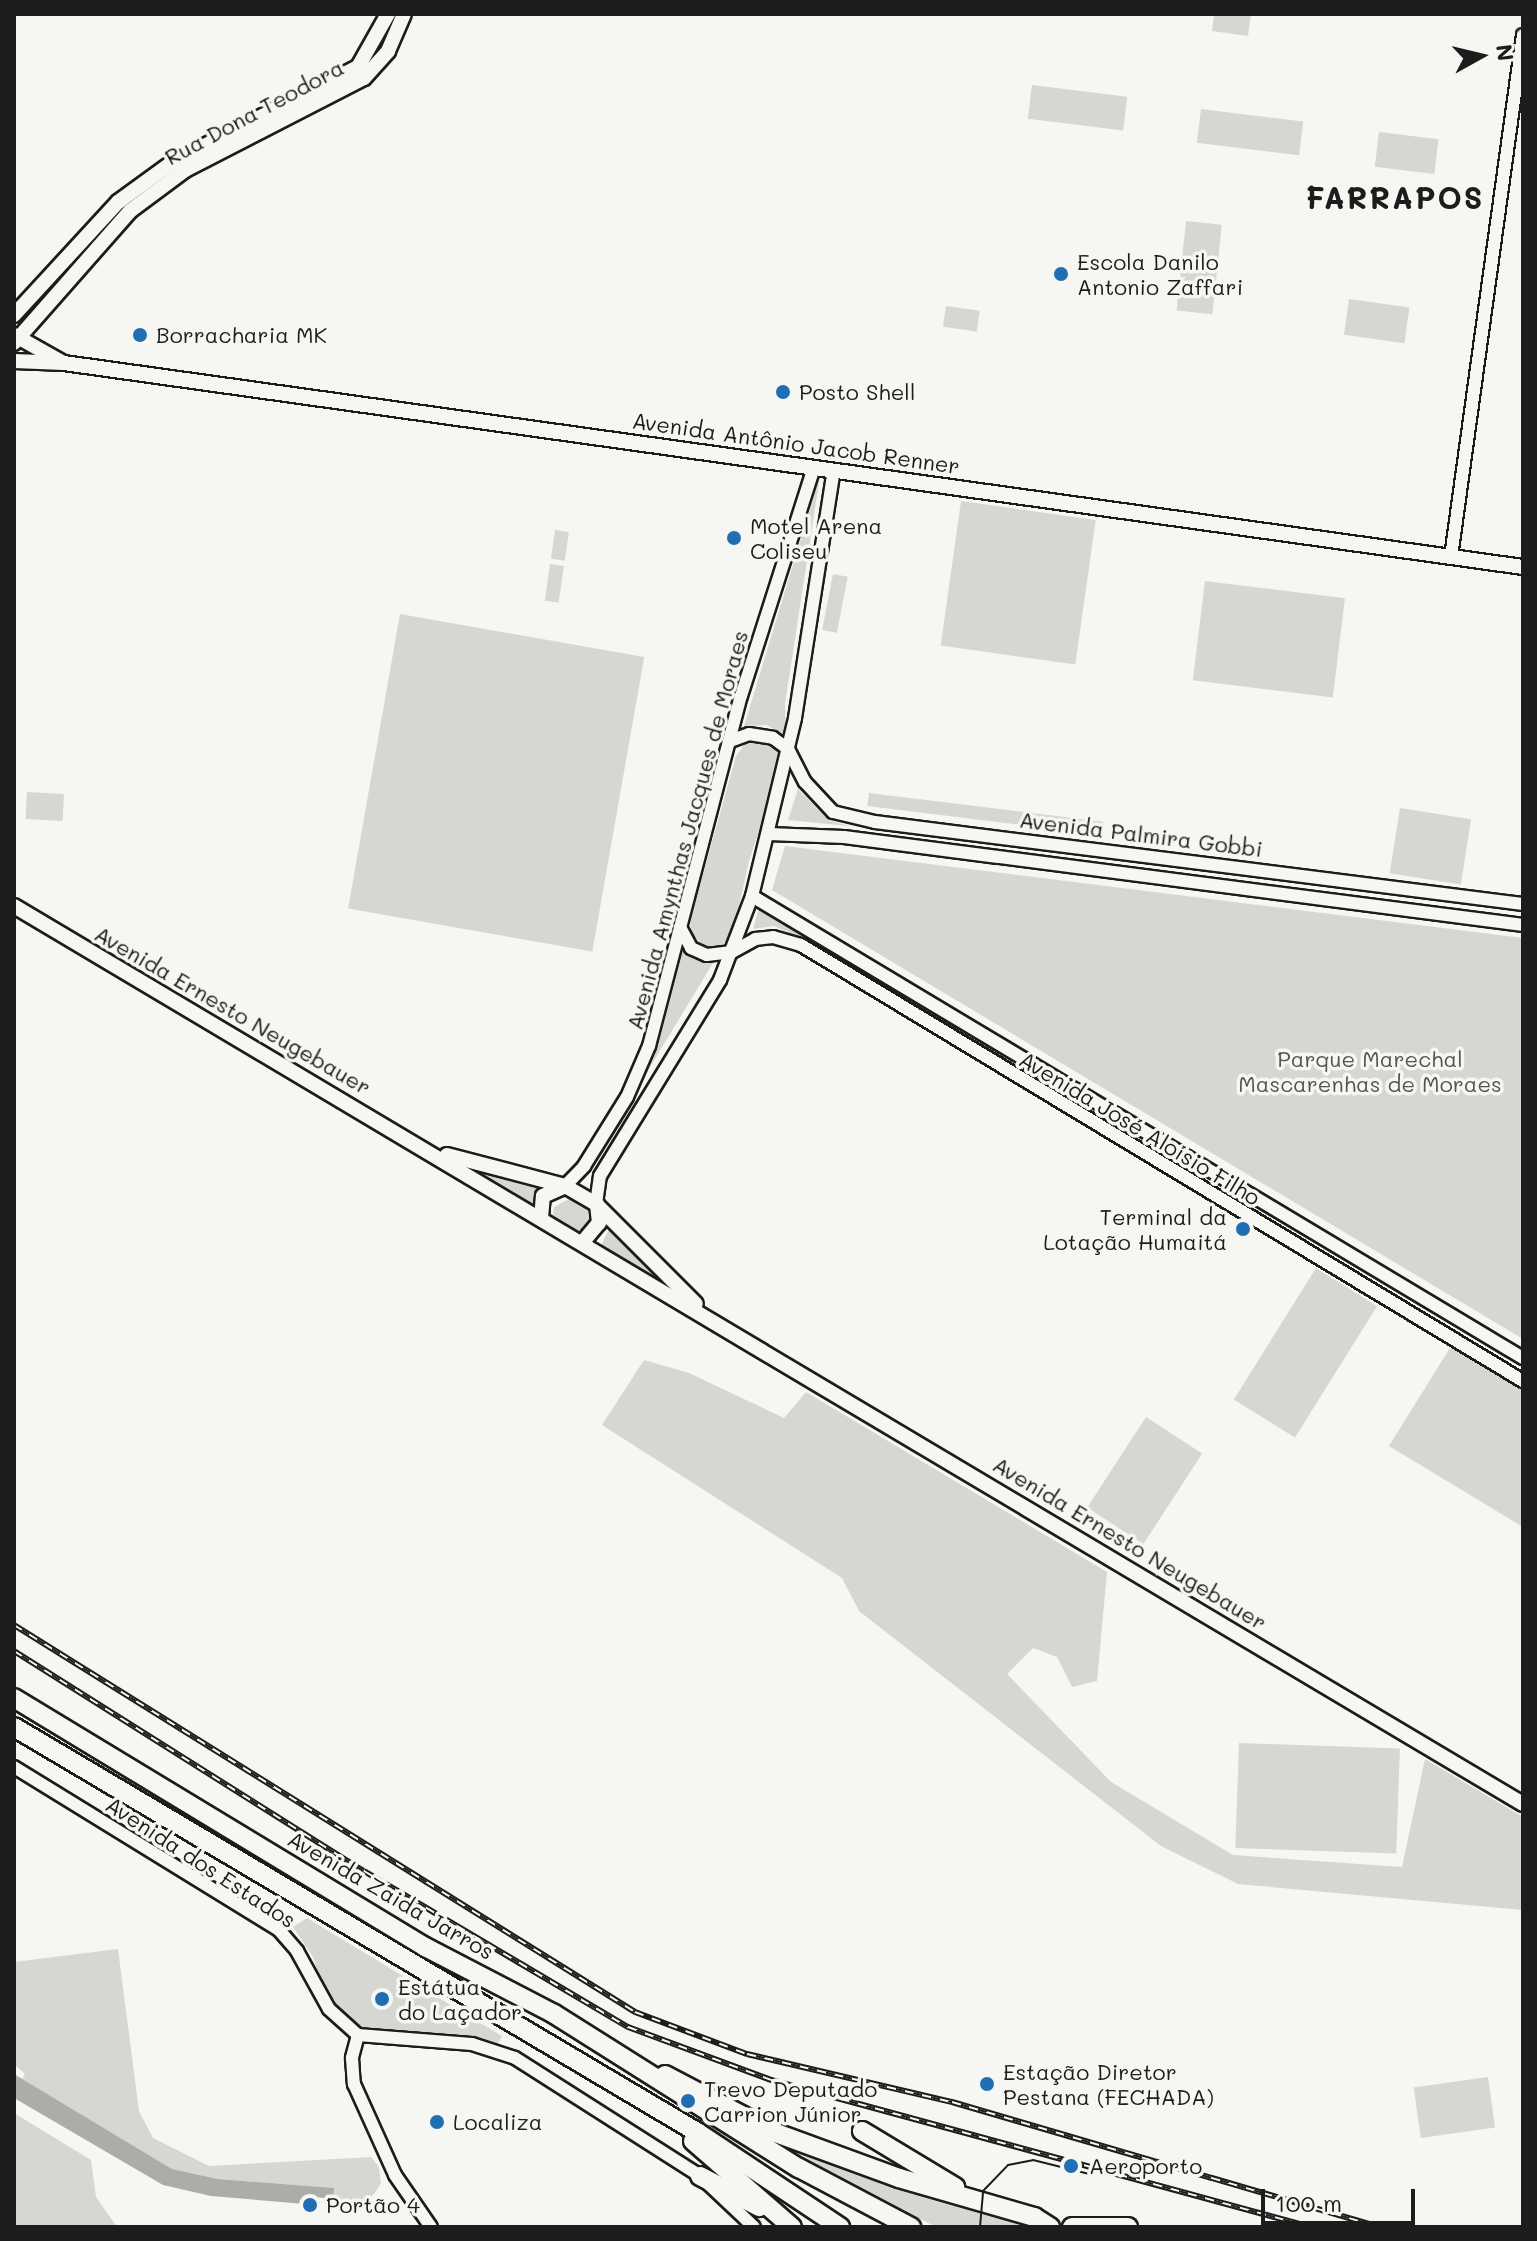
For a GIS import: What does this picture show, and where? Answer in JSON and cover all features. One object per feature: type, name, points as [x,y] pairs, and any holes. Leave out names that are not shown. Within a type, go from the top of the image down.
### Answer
[{"type":"highway","name":"Avenida Zaida Jarros","points":[[14,1698],[425,1947],[554,2014],[697,2108],[911,2227]]},
{"type":"highway","points":[[14,1727],[651,2105],[840,2227]]},
{"type":"highway","points":[[554,2014],[776,2133],[1034,2217],[1050,2227]]},
{"type":"highway","points":[[651,2105],[791,2225]]},
{"type":"highway","points":[[862,2131],[978,2201]]},
{"type":"highway","points":[[700,2176],[791,2225]]},
{"type":"highway","points":[[1072,2227],[1128,2227]]},
{"type":"main road","name":"Rua Dona Teodora","points":[[14,315],[118,202],[173,162],[358,67],[388,14]]},
{"type":"main road","name":"Rua Dona Teodora","points":[[16,338],[130,211],[185,170],[364,78],[388,51],[404,14]]},
{"type":"main road","name":"Avenida Antônio Jacob Renner","points":[[16,338],[64,363]]},
{"type":"main road","name":"Avenida Antônio Jacob Renner","points":[[14,361],[64,363],[1523,567]]},
{"type":"main road","name":"Avenida Ernesto Neugebauer","points":[[14,906],[1523,1804]]},
{"type":"main road","name":"Avenida Ernesto Neugebauer","points":[[430,1151],[565,1186],[596,1204],[713,1321]]},
{"type":"main road","points":[[541,1218],[543,1196],[565,1186]]},
{"type":"main road","points":[[582,1243],[599,1223],[596,1204]]},
{"type":"street","points":[[1451,557],[1523,35]]},
{"type":"street","name":"Avenida Amynthas Jacques de Moraes","points":[[565,1186],[584,1166],[627,1097],[649,1046],[730,741],[814,467]]},
{"type":"street","points":[[596,1204],[600,1176],[732,952],[752,896],[788,749],[834,470]]},
{"type":"street","points":[[730,741],[749,734],[773,738],[788,749]]},
{"type":"street","name":"Avenida Palmira Gobbi","points":[[788,749],[805,782],[833,812],[875,822],[1523,904]]},
{"type":"street","name":"Avenida Palmira Gobbi","points":[[769,834],[844,837],[1523,925]]},
{"type":"street","name":"Avenida José Aloísio Filho","points":[[752,896],[1523,1358]]},
{"type":"street","points":[[680,927],[691,948],[707,955],[732,952]]},
{"type":"street","name":"Avenida José Aloísio Filho","points":[[732,952],[755,939],[773,937],[801,945],[1523,1381]]},
{"type":"street","name":"Avenida dos Estados","points":[[14,1767],[279,1930],[297,1951],[329,2009],[358,2035]]},
{"type":"street","points":[[431,2227],[395,2175],[354,2084],[352,2058],[358,2035],[472,2044],[515,2058],[700,2176],[754,2227]]},
{"type":"green space","points":[[1214,14],[1251,14],[1248,36],[1212,31]]},
{"type":"green space","points":[[1032,85],[1127,97],[1123,130],[1028,119]]},
{"type":"green space","points":[[1201,109],[1303,122],[1299,155],[1197,143]]},
{"type":"green space","points":[[1379,132],[1439,139],[1434,174],[1375,167]]},
{"type":"green space","points":[[1186,221],[1222,225],[1212,314],[1177,311]]},
{"type":"green space","points":[[1349,299],[1409,307],[1404,343],[1344,335]]},
{"type":"green space","points":[[946,306],[980,311],[977,332],[943,327]]},
{"type":"green space","points":[[820,476],[785,704],[786,737],[767,725],[744,726]]},
{"type":"green space","points":[[961,501],[1096,520],[1075,665],[941,646]]},
{"type":"green space","points":[[555,530],[569,532],[565,561],[551,559]]},
{"type":"green space","points":[[550,564],[564,566],[559,603],[545,601]]},
{"type":"green space","points":[[833,574],[848,577],[837,633],[822,630]]},
{"type":"green space","points":[[1205,581],[1345,598],[1333,697],[1193,680]]},
{"type":"green space","points":[[400,614],[644,657],[592,952],[348,908]]},
{"type":"green space","points":[[759,741],[780,753],[779,770],[749,861],[733,933],[722,946],[704,947],[692,934],[690,921],[736,756],[744,745]]},
{"type":"green space","points":[[798,789],[828,820],[849,826],[788,820]]},
{"type":"green space","points":[[27,792],[64,794],[63,821],[26,819]]},
{"type":"green space","points":[[869,793],[1103,822],[1102,835],[867,806]]},
{"type":"green space","points":[[1400,808],[1471,819],[1461,884],[1390,873]]},
{"type":"green space","name":"Parque Marechal Mascarenhas de Moraes","points":[[785,846],[1523,938],[1523,1339],[772,890]]},
{"type":"green space","points":[[759,908],[838,955],[774,926],[753,929]]},
{"type":"green space","points":[[683,948],[713,963],[644,1077],[654,1053]]},
{"type":"green space","points":[[476,1173],[550,1187],[532,1209]]},
{"type":"green space","points":[[576,1195],[591,1205],[593,1219],[582,1230],[571,1232],[552,1219],[554,1207]]},
{"type":"green space","points":[[609,1229],[662,1283],[600,1248]]},
{"type":"green space","points":[[1316,1268],[1377,1306],[1295,1438],[1234,1399]]},
{"type":"green space","points":[[1453,1343],[1523,1385],[1523,1527],[1389,1446]]},
{"type":"green space","points":[[644,1360],[689,1373],[784,1418],[806,1392],[1107,1572],[1097,1681],[1072,1687],[1057,1657],[1033,1648],[1007,1674],[1111,1782],[1233,1855],[1402,1867],[1425,1759],[1523,1817],[1523,1910],[1238,1884],[1161,1846],[859,1611],[842,1578],[602,1425]]},
{"type":"green space","points":[[1146,1417],[1202,1453],[1143,1544],[1087,1508]]},
{"type":"green space","points":[[1239,1743],[1400,1749],[1396,1854],[1235,1848]]},
{"type":"green space","points":[[307,1918],[502,2036],[496,2047],[468,2037],[354,2028],[327,1999],[313,1957],[293,1927]]},
{"type":"green space","points":[[118,1949],[139,2111],[153,2138],[209,2166],[371,2157],[379,2167],[381,2183],[374,2194],[363,2203],[333,2199],[333,2188],[218,2179],[172,2169],[22,2079],[25,2074],[14,2064],[14,1962]]},
{"type":"green space","points":[[1488,2077],[1495,2128],[1421,2138],[1414,2087]]},
{"type":"green space","points":[[14,2113],[91,2160],[96,2197],[117,2227],[14,2227]]},
{"type":"green space","points":[[753,2130],[1027,2221],[1072,2227],[936,2227]]},
{"type":"shaded area","points":[[14,2074],[172,2169],[218,2179],[334,2188],[333,2199],[305,2196],[304,2204],[211,2196],[163,2185],[14,2098]]},
{"type":"tram line","points":[[980,2227],[983,2191],[1008,2165],[1033,2160],[1089,2174]]},
{"type":"railway","points":[[14,1625],[635,2012],[747,2054],[952,2102],[1379,2227]]},
{"type":"railway","points":[[14,1651],[364,1871],[628,2027],[771,2080],[1311,2227]]},
{"type":"place","name":"Escola Danilo Antonio Zaffari","points":[[1061,274]]},
{"type":"place","name":"Borracharia MK","points":[[140,335]]},
{"type":"place","name":"Posto Shell","points":[[783,392]]},
{"type":"place","name":"Motel Arena Coliseu","points":[[734,538]]},
{"type":"place","name":"Terminal da Lotação Humaitá","points":[[1243,1229]]},
{"type":"place","name":"Estátua do Laçador","points":[[382,1999]]},
{"type":"place","name":"Estação Diretor Pestana (FECHADA)","points":[[987,2084]]},
{"type":"place","name":"Trevo Deputado Carrion Júnior","points":[[688,2101]]},
{"type":"place","name":"Localiza","points":[[437,2122]]},
{"type":"place","name":"Aeroporto","points":[[1071,2166]]},
{"type":"place","name":"Portão 4","points":[[310,2205]]},
{"type":"district","name":"FARRAPOS","points":[[1395,197]]}]
